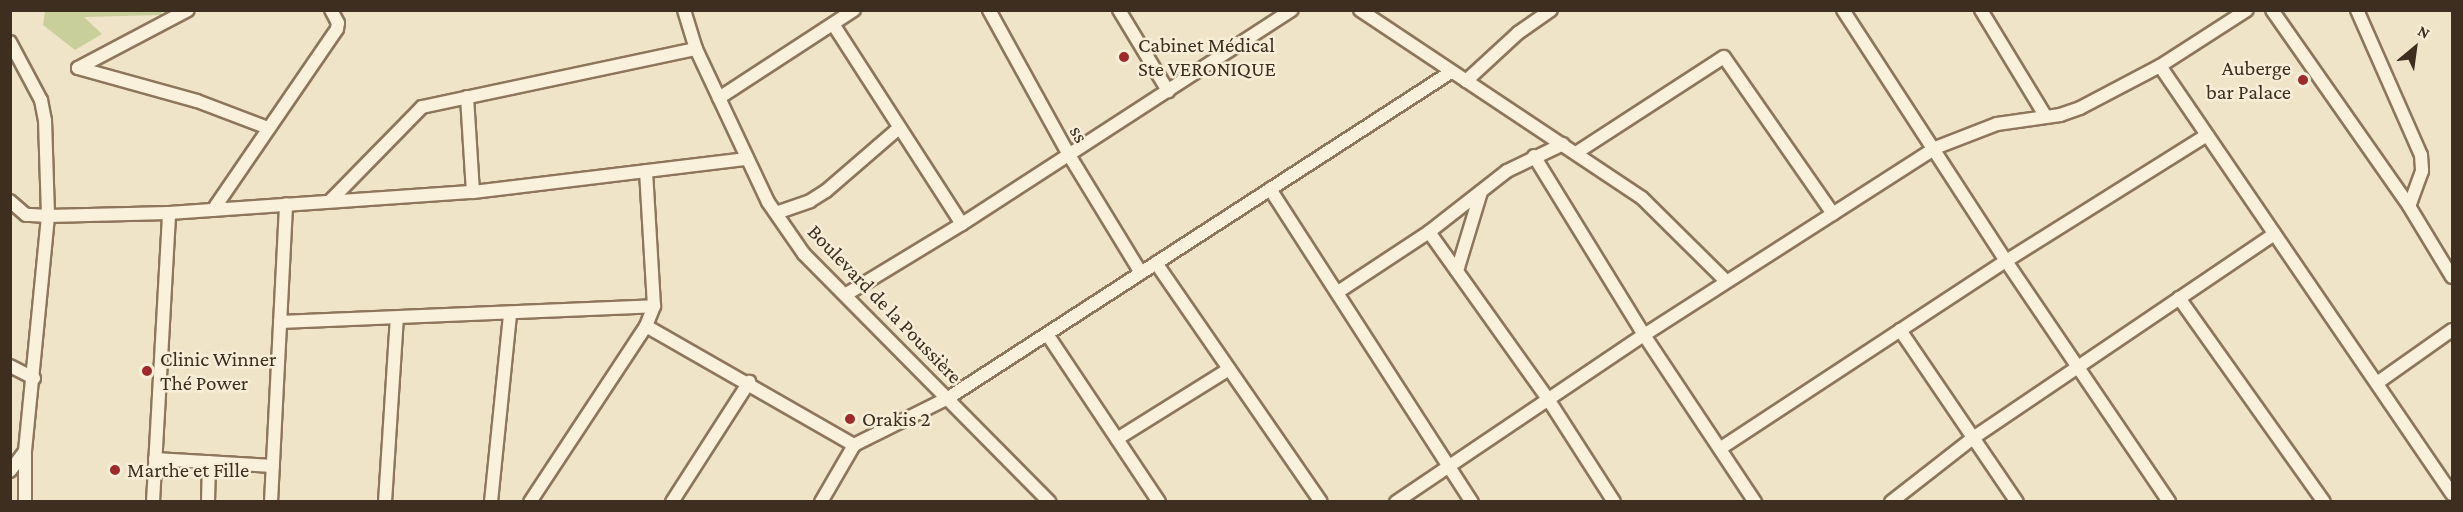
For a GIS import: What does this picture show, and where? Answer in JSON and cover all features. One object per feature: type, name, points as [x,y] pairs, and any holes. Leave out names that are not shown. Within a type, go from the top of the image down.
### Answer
[{"type":"street","points":[[213,210],[337,28],[331,10]]},
{"type":"street","points":[[719,98],[854,10]]},
{"type":"street","name":"ss","points":[[989,10],[1069,155],[1141,273]]},
{"type":"street","points":[[1119,10],[1168,91]]},
{"type":"street","points":[[845,295],[962,224],[1292,10]]},
{"type":"street","points":[[1360,10],[1563,144],[1656,210],[1726,281]]},
{"type":"street","points":[[1466,81],[1537,14],[1551,10]]},
{"type":"street","points":[[1843,10],[1935,148],[2006,261],[2169,501]]},
{"type":"street","points":[[1982,10],[2046,117]]},
{"type":"street","points":[[2272,10],[2409,206],[2452,277]]},
{"type":"street","points":[[2357,10],[2421,155],[2422,171],[2409,206]]},
{"type":"street","points":[[1396,501],[1450,467],[1644,334],[1935,148],[1996,124],[2046,117],[2080,108],[2160,66],[2245,11]]},
{"type":"street","points":[[181,12],[78,68],[197,101],[268,128]]},
{"type":"street","name":"Boulevard de la Poussière","points":[[687,12],[696,49],[747,159],[776,213],[804,254],[1049,501]]},
{"type":"street","points":[[833,24],[962,224]]},
{"type":"street","points":[[10,42],[41,100],[45,120],[48,216],[34,378],[25,451],[25,501]]},
{"type":"street","points":[[331,200],[416,109],[696,49]]},
{"type":"street","points":[[1576,153],[1724,57],[1833,214]]},
{"type":"street","points":[[2160,66],[2452,494]]},
{"type":"street","points":[[824,501],[854,445],[948,398],[1451,72]]},
{"type":"street","points":[[467,97],[473,192]]},
{"type":"street","points":[[776,213],[810,201],[826,191],[899,128]]},
{"type":"street","points":[[1721,448],[2006,261],[2207,135]]},
{"type":"street","points":[[1338,292],[1429,232],[1481,191],[1534,156],[1563,144]]},
{"type":"street","points":[[1534,156],[1644,334],[1755,501]]},
{"type":"street","points":[[10,201],[26,215],[169,213],[331,200],[473,192],[747,159]]},
{"type":"street","points":[[530,501],[646,326],[654,306],[646,171]]},
{"type":"street","points":[[1270,189],[1472,501]]},
{"type":"street","points":[[1457,271],[1481,191]]},
{"type":"street","points":[[271,501],[286,204]]},
{"type":"street","points":[[153,501],[169,213]]},
{"type":"street","points":[[1429,232],[1548,399],[1614,501]]},
{"type":"street","points":[[1891,501],[1973,438],[2274,234]]},
{"type":"street","points":[[1156,263],[1321,501]]},
{"type":"street","points":[[2179,298],[2324,501]]},
{"type":"street","points":[[280,322],[510,315],[654,306]]},
{"type":"street","points":[[490,501],[510,315]]},
{"type":"street","points":[[385,501],[397,318]]},
{"type":"street","points":[[646,326],[749,382],[854,445]]},
{"type":"street","points":[[1900,330],[2017,501]]},
{"type":"street","points":[[2377,383],[2452,330]]},
{"type":"street","points":[[1047,334],[1160,501]]},
{"type":"street","points":[[10,366],[34,378]]},
{"type":"street","points":[[1117,439],[1229,369]]},
{"type":"street","points":[[672,501],[749,382]]},
{"type":"street","points":[[10,471],[25,451]]},
{"type":"street","points":[[155,459],[273,466]]},
{"type":"street","points":[[208,501],[209,462]]},
{"type":"green space","points":[[45,10],[162,11],[161,15],[84,17],[102,34],[75,50],[43,25]]},
{"type":"place","name":"Cabinet Médical Ste VERONIQUE","points":[[1124,57]]},
{"type":"place","name":"Auberge bar Palace","points":[[2303,80]]},
{"type":"place","name":"Clinic Winner Thé Power","points":[[147,371]]},
{"type":"place","name":"Orakis 2","points":[[850,419]]},
{"type":"place","name":"Marthe et Fille","points":[[115,470]]}]
